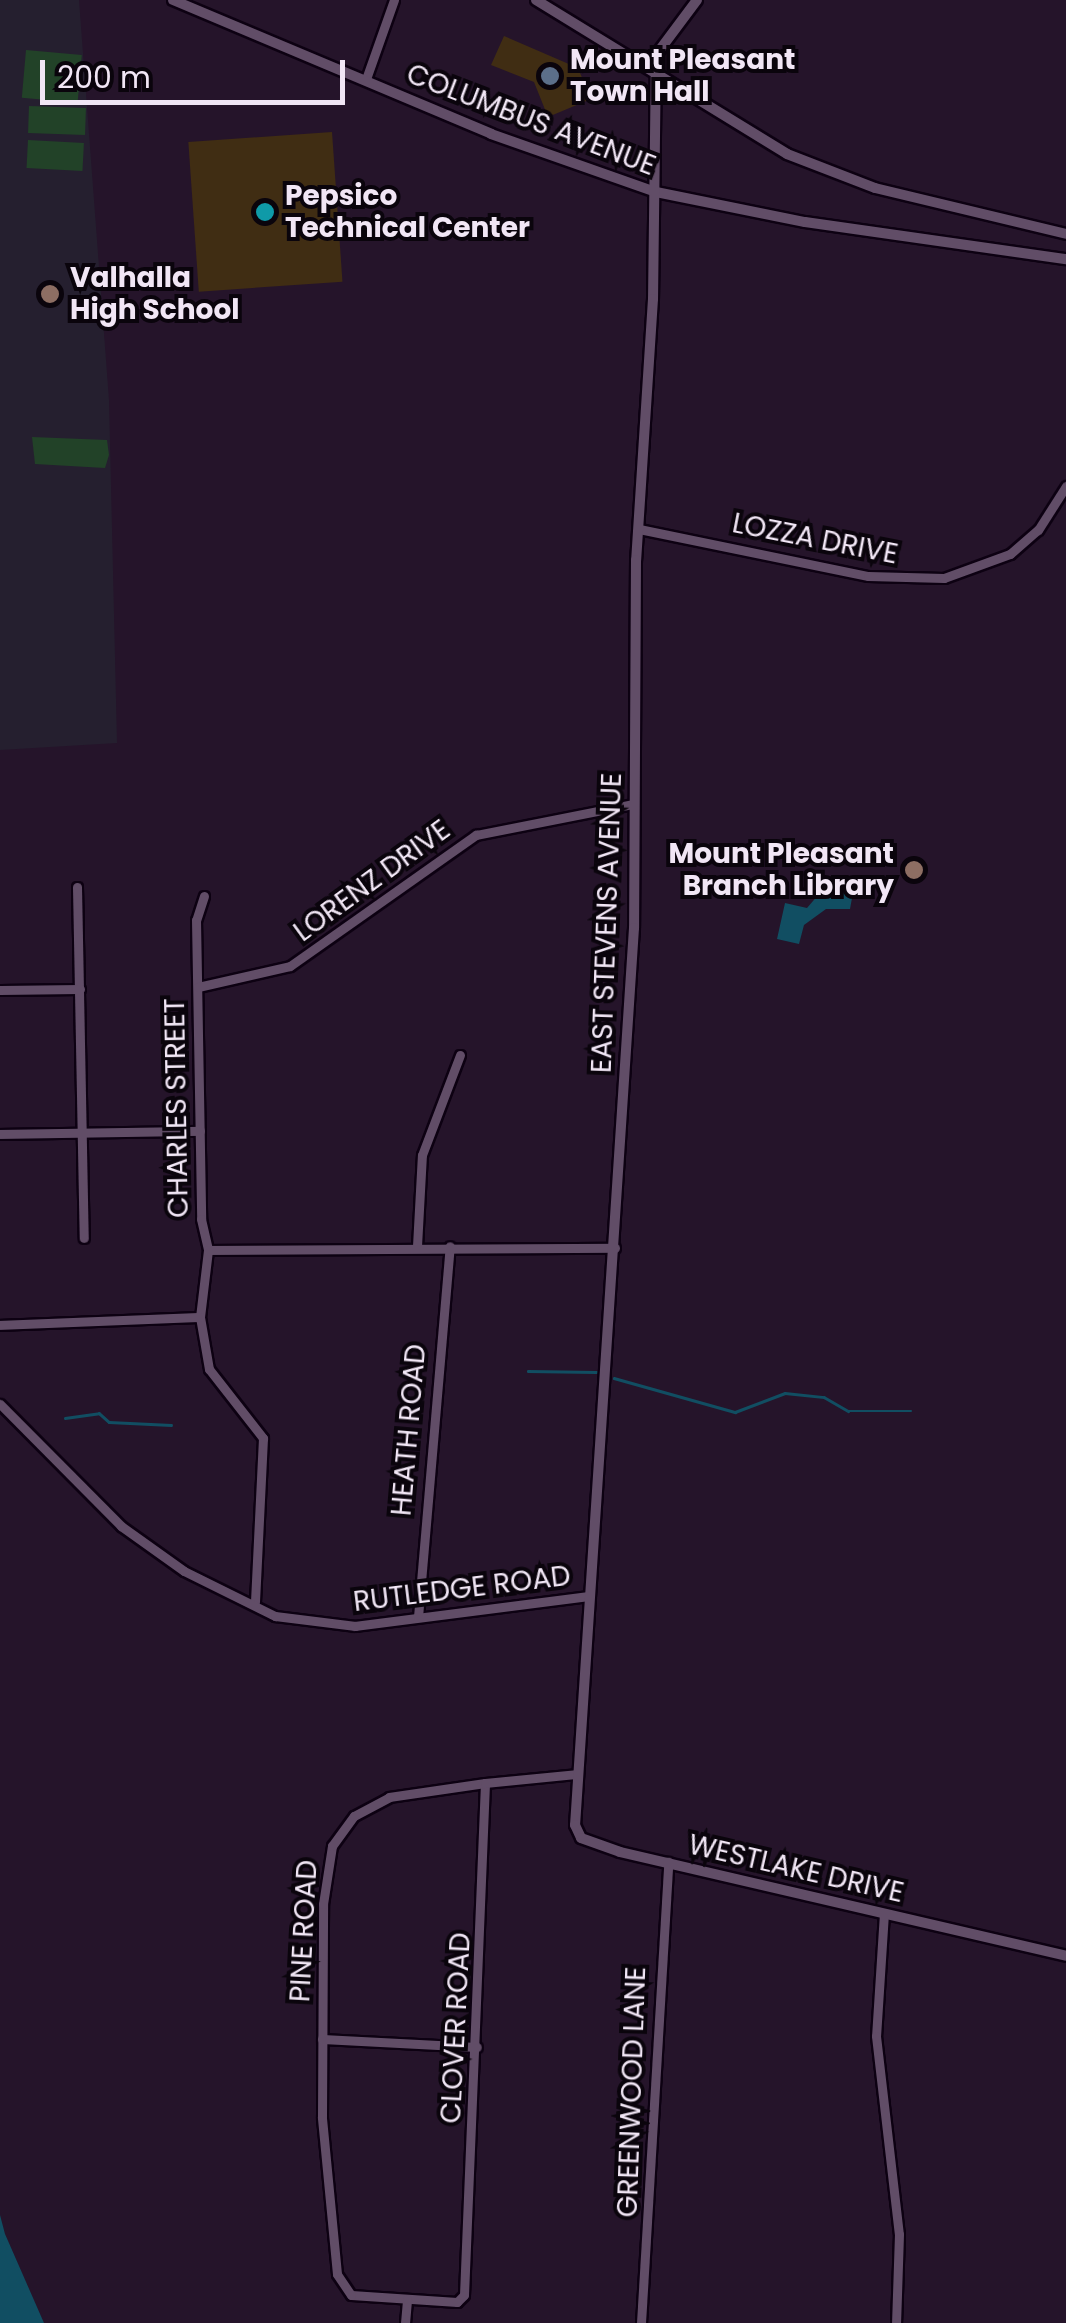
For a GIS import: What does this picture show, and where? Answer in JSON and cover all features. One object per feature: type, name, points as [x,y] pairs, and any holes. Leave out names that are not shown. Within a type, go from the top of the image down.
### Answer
[{"type":"street","name":"COLUMBUS AVENUE","points":[[173,0],[656,192],[805,222],[1066,259]]},
{"type":"street","points":[[366,79],[394,0]]},
{"type":"street","points":[[536,0],[658,73],[754,137],[821,169],[1066,234]]},
{"type":"street","name":"EAST STEVENS AVENUE","points":[[576,1774],[615,1248],[633,804],[639,529],[656,192],[658,47],[698,0]]},
{"type":"street","name":"LOZZA DRIVE","points":[[639,529],[868,576],[944,578],[1010,554],[1038,530],[1066,486]]},
{"type":"street","name":"LORENZ DRIVE","points":[[198,986],[290,966],[476,835],[633,804]]},
{"type":"street","points":[[77,887],[84,1238]]},
{"type":"street","name":"CHARLES STREET","points":[[204,896],[196,920],[200,1131],[208,1250],[200,1317],[209,1369],[263,1438],[255,1602]]},
{"type":"street","points":[[0,990],[80,989]]},
{"type":"street","points":[[417,1246],[422,1156],[460,1054]]},
{"type":"street","points":[[0,1134],[200,1131]]},
{"type":"street","name":"HEATH ROAD","points":[[418,1618],[450,1246]]},
{"type":"street","points":[[208,1250],[615,1248]]},
{"type":"street","points":[[0,1324],[200,1317]]},
{"type":"street","name":"RUTLEDGE ROAD","points":[[0,1404],[122,1526],[184,1571],[255,1602],[275,1616],[326,1626],[588,1596]]},
{"type":"street","name":"PINE ROAD","points":[[407,2299],[351,2295],[340,2284],[325,2180],[322,2039],[324,1904],[332,1846],[343,1827],[390,1797],[486,1782],[576,1774]]},
{"type":"street","name":"WESTLAKE DRIVE","points":[[576,1774],[581,1838],[1066,1956]]},
{"type":"street","name":"CLOVER ROAD","points":[[407,2299],[460,2301],[469,2276],[486,1782]]},
{"type":"street","name":"GREENWOOD LANE","points":[[642,2323],[668,1862]]},
{"type":"street","points":[[884,1913],[876,2036],[898,2234],[896,2323]]},
{"type":"street","points":[[322,2039],[477,2047]]},
{"type":"street","points":[[405,2323],[407,2299]]},
{"type":"shaded area","name":"Valhalla High School","points":[[0,0],[79,0],[109,400],[117,743],[0,750]]},
{"type":"green space","points":[[26,50],[82,55],[78,103],[22,98]]},
{"type":"green space","points":[[29,106],[86,108],[85,135],[28,133]]},
{"type":"green space","points":[[28,140],[84,143],[82,171],[27,168]]},
{"type":"green space","points":[[32,437],[107,440],[109,455],[105,468],[35,464]]},
{"type":"water","points":[[825,887],[854,887],[850,909],[826,909],[804,925],[799,944],[777,939],[785,903],[807,908]]},
{"type":"water","points":[[0,2215],[5,2234],[44,2323],[0,2323]]},
{"type":"building","name":"Mount Pleasant Town Hall","points":[[504,36],[578,68],[591,99],[548,117],[534,82],[491,65]]},
{"type":"building","name":"Pepsico Technical Center","points":[[332,132],[342,282],[199,292],[188,142]]},
{"type":"waterway","points":[[528,1371],[596,1372]]},
{"type":"waterway","points":[[614,1378],[735,1412],[785,1393],[824,1397],[848,1411],[911,1411]]},
{"type":"waterway","points":[[65,1418],[99,1413],[109,1422],[171,1425]]},
{"type":"place","name":"Mount Pleasant Town Hall","points":[[550,76]]},
{"type":"place","name":"Pepsico Technical Center","points":[[265,212]]},
{"type":"place","name":"Valhalla High School","points":[[50,294]]},
{"type":"place","name":"Mount Pleasant Branch Library","points":[[914,870]]}]
